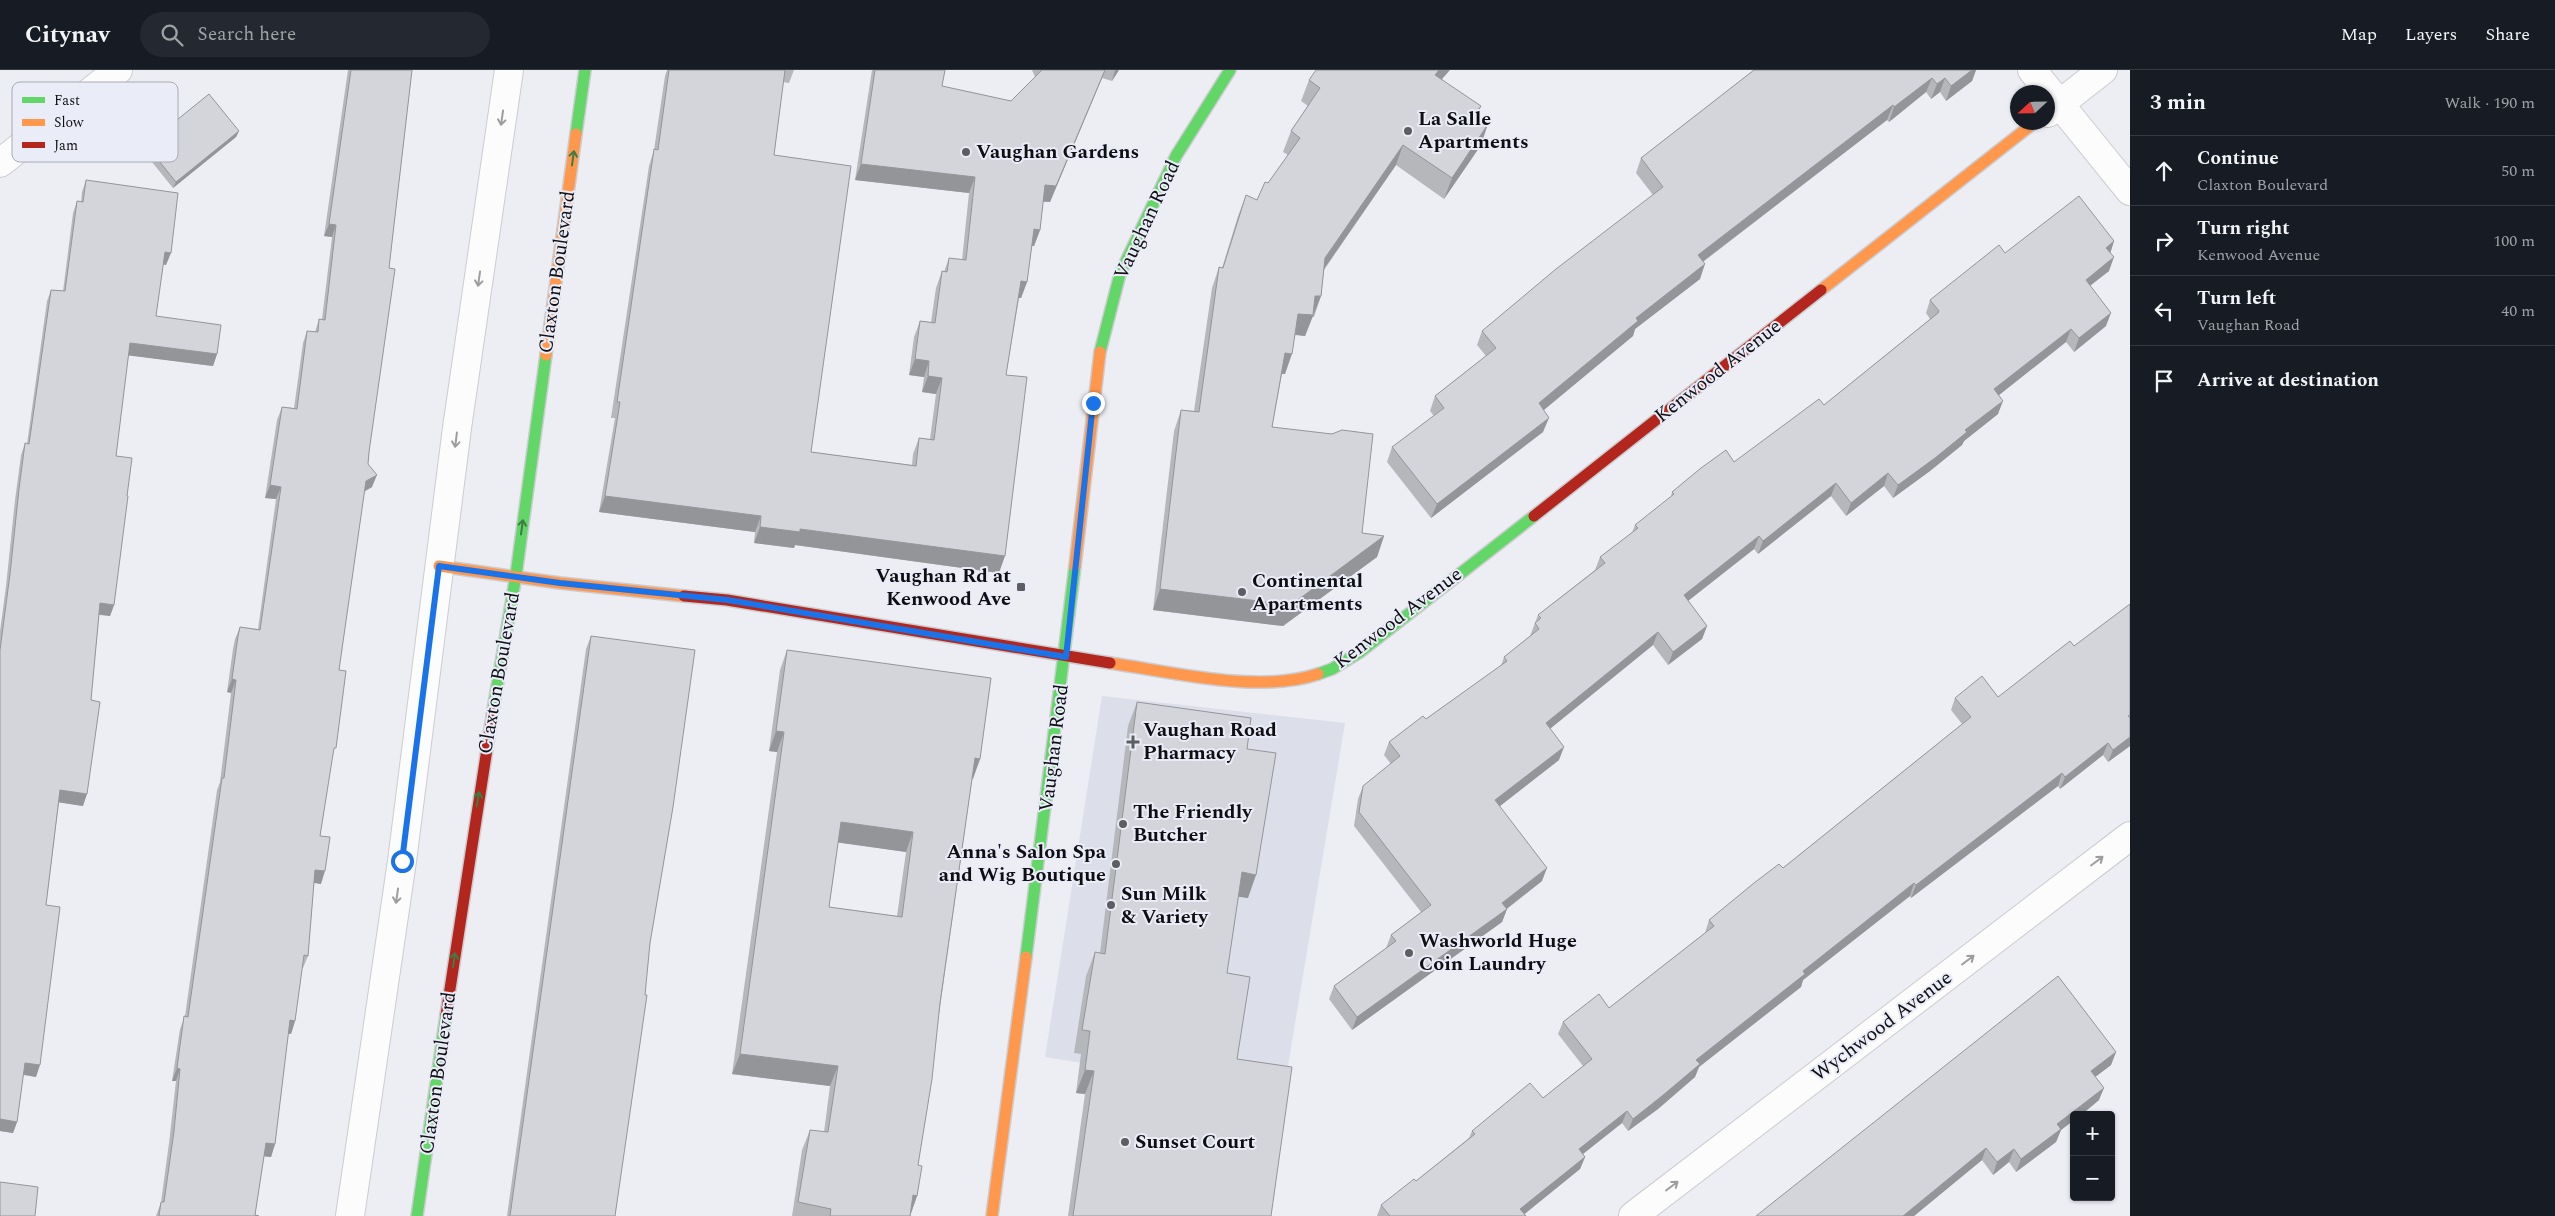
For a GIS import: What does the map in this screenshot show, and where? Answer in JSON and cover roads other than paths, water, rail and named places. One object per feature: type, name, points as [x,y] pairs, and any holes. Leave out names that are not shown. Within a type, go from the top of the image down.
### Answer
[{"type":"street","points":[[103,82],[118,70]]},
{"type":"street","points":[[350,1216],[402,861],[439,566],[509,70]]},
{"type":"street","name":"Claxton Boulevard","points":[[417,1216],[474,822],[516,576],[585,70]]},
{"type":"street","name":"Vaughan Road","points":[[992,1216],[1066,657],[1097,365],[1120,274],[1176,156],[1230,70]]},
{"type":"street","points":[[2032,70],[2041,85]]},
{"type":"street","points":[[2055,107],[2103,70]]},
{"type":"street","points":[[2055,109],[2130,191]]},
{"type":"street","name":"Kenwood Avenue","points":[[439,566],[560,583],[728,600],[1066,657],[1221,679],[1272,683],[1306,678],[1332,669],[1360,652],[2025,130]]},
{"type":"street","points":[[0,162],[12,153]]},
{"type":"street","name":"Wychwood Avenue","points":[[1633,1216],[2130,836]]},
{"type":"place","name":"La Salle Apartments","points":[[1408,131]]},
{"type":"place","name":"Vaughan Gardens","points":[[966,152]]},
{"type":"place","name":"Vaughan Rd at Kenwood Ave","points":[[1021,587]]},
{"type":"place","name":"Continental Apartments","points":[[1242,592]]},
{"type":"place","name":"Vaughan Road Pharmacy","points":[[1133,742]]},
{"type":"place","name":"The Friendly Butcher","points":[[1123,824]]},
{"type":"place","name":"Anna's Salon Spa and Wig Boutique","points":[[1116,864]]},
{"type":"place","name":"Sun Milk & Variety","points":[[1111,905]]},
{"type":"place","name":"Washworld Huge Coin Laundry","points":[[1409,953]]},
{"type":"place","name":"Sunset Court","points":[[1125,1142]]}]
